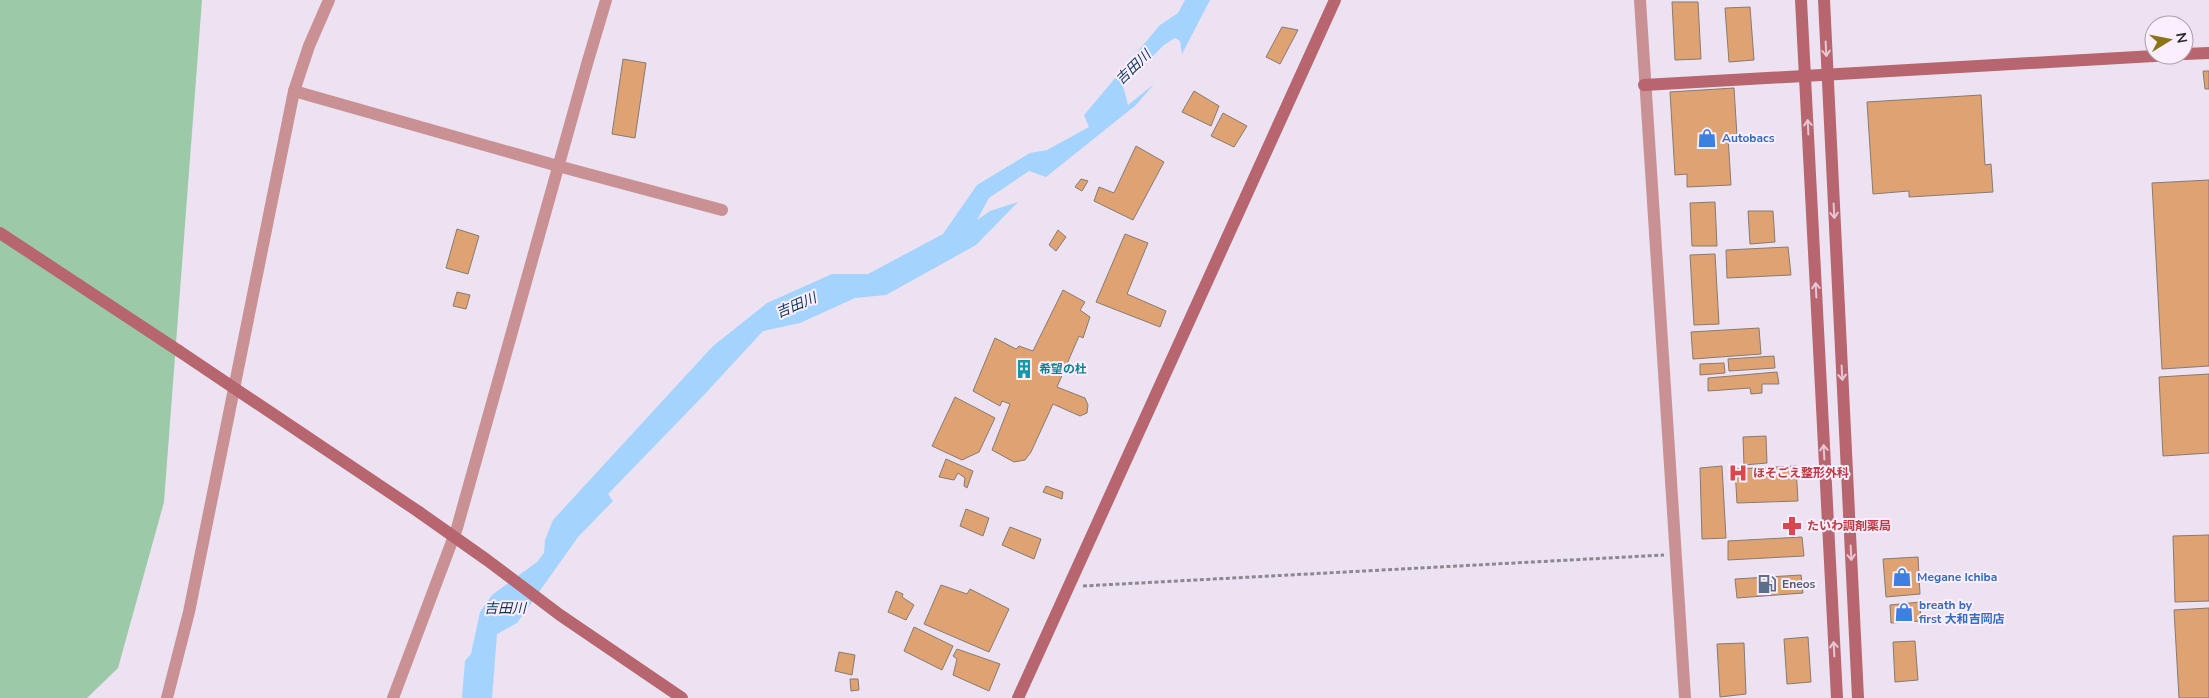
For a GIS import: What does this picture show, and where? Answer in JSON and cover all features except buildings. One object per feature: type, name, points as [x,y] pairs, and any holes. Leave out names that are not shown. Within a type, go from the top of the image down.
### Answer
[{"type":"street","points":[[167,698],[189,612],[294,91],[309,46],[328,0]]},
{"type":"street","points":[[393,698],[454,536],[606,0]]},
{"type":"street","points":[[1018,698],[1334,0]]},
{"type":"street","points":[[1640,0],[1685,698]]},
{"type":"street","points":[[1801,0],[1837,698]]},
{"type":"street","points":[[1824,0],[1858,698]]},
{"type":"street","points":[[2194,54],[2209,53]]},
{"type":"street","points":[[1644,85],[2144,57]]},
{"type":"street","points":[[294,91],[558,166],[722,210]]},
{"type":"street","points":[[0,234],[419,512],[560,615],[682,698]]},
{"type":"path","points":[[1068,587],[1677,554]]},
{"type":"green space","points":[[0,0],[202,0],[164,502],[118,668],[87,698],[0,698]]},
{"type":"water","name":"吉田川","points":[[1185,0],[1210,0],[1182,54],[1180,41],[1175,38],[1164,45],[1123,86],[1128,105],[1154,84],[1136,105],[1046,177],[1029,171],[989,198],[977,220],[990,211],[1018,202],[976,245],[886,295],[855,298],[800,323],[763,331],[608,494],[613,501],[578,537],[517,623],[497,634],[492,698],[462,698],[465,661],[471,654],[480,612],[492,595],[537,562],[544,553],[545,540],[553,520],[713,346],[767,303],[832,274],[868,274],[943,234],[977,185],[1030,153],[1047,150],[1089,127],[1084,115],[1160,25],[1178,13]]},
{"type":"place","name":"Autobacs","points":[[1707,138]]},
{"type":"place","name":"希望の杜","points":[[1024,369]]},
{"type":"place","name":"ほそごえ整形外科","points":[[1738,473]]},
{"type":"place","name":"たいわ調剤薬局","points":[[1792,526]]},
{"type":"place","name":"Megane Ichiba","points":[[1902,577]]},
{"type":"place","name":"Eneos","points":[[1767,584]]},
{"type":"place","name":"breath by first 大和吉岡店","points":[[1904,612]]}]
